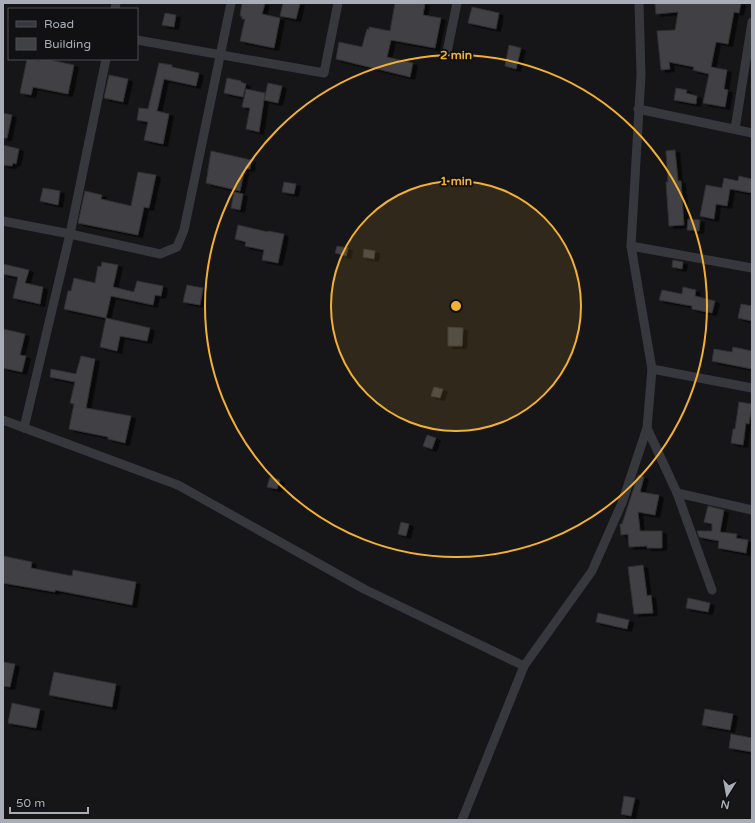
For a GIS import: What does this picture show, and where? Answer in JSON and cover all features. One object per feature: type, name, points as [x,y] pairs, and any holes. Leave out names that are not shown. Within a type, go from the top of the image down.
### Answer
[{"type":"street","points":[[3,221],[160,254],[177,247],[184,230],[231,3]]},
{"type":"street","points":[[138,40],[324,73],[338,3]]},
{"type":"street","points":[[447,52],[457,3]]},
{"type":"street","points":[[462,820],[524,666],[592,571],[622,503],[646,428],[652,369],[630,246],[641,75],[639,3]]},
{"type":"street","points":[[735,129],[752,22]]},
{"type":"street","points":[[24,428],[70,234],[106,60]]},
{"type":"street","points":[[638,109],[752,133]]},
{"type":"street","points":[[630,246],[752,268]]},
{"type":"street","points":[[652,369],[752,388]]},
{"type":"street","points":[[3,420],[178,485],[364,589],[524,666]]},
{"type":"street","points":[[646,428],[677,493],[712,590]]},
{"type":"street","points":[[677,493],[752,510]]},
{"type":"building","points":[[242,3],[265,3],[262,14],[280,18],[274,48],[240,41],[245,19],[242,19],[242,16],[240,16]]},
{"type":"building","points":[[283,3],[300,3],[296,19],[280,16]]},
{"type":"building","points":[[395,3],[425,3],[423,15],[441,18],[435,48],[391,40],[387,57],[413,63],[410,77],[336,59],[339,42],[362,47],[367,29],[369,30],[369,27],[390,31]]},
{"type":"building","points":[[655,3],[741,3],[739,13],[734,12],[728,44],[716,42],[711,67],[727,70],[724,89],[728,90],[725,107],[703,103],[709,74],[693,70],[694,67],[669,62],[670,69],[661,70],[657,31],[675,30],[678,12],[656,14]]},
{"type":"building","points":[[472,7],[499,13],[496,29],[468,23]]},
{"type":"building","points":[[165,13],[176,15],[174,27],[162,25]]},
{"type":"building","points":[[509,45],[521,48],[516,69],[505,66]]},
{"type":"building","points":[[27,60],[50,60],[74,65],[68,94],[33,87],[31,95],[20,93]]},
{"type":"building","points":[[159,63],[172,65],[172,67],[199,73],[196,86],[164,79],[157,111],[169,114],[163,144],[144,140],[148,122],[137,120],[139,108],[148,109]]},
{"type":"building","points":[[109,75],[128,79],[123,102],[104,98]]},
{"type":"building","points":[[227,78],[241,81],[246,84],[243,97],[224,93]]},
{"type":"building","points":[[268,83],[282,86],[278,103],[264,100]]},
{"type":"building","points":[[676,88],[687,90],[686,93],[697,96],[696,104],[674,100]]},
{"type":"building","points":[[246,89],[265,93],[259,132],[246,129],[250,108],[242,107]]},
{"type":"building","points":[[3,113],[12,115],[7,138],[3,138]]},
{"type":"building","points":[[3,145],[19,149],[16,164],[13,163],[12,166],[3,165]]},
{"type":"building","points":[[675,150],[678,181],[681,181],[684,225],[669,226],[666,182],[668,182],[666,151]]},
{"type":"building","points":[[211,151],[251,160],[250,169],[245,168],[240,191],[206,183]]},
{"type":"building","points":[[138,172],[156,175],[149,208],[144,207],[138,235],[78,223],[85,191],[102,195],[101,199],[131,206]]},
{"type":"building","points":[[739,176],[752,179],[752,193],[730,189],[727,206],[716,204],[714,219],[700,216],[706,185],[722,188],[724,178],[738,181]]},
{"type":"building","points":[[284,182],[296,184],[294,194],[282,192]]},
{"type":"building","points":[[43,188],[60,191],[58,205],[40,201]]},
{"type":"building","points":[[234,192],[243,194],[240,210],[231,208]]},
{"type":"building","points":[[688,219],[700,220],[699,231],[687,230]]},
{"type":"building","points":[[238,225],[284,234],[278,263],[262,260],[264,250],[245,246],[246,242],[235,239]]},
{"type":"building","points":[[337,246],[348,248],[346,256],[335,253]]},
{"type":"building","points":[[364,249],[375,251],[374,259],[363,257]]},
{"type":"building","points":[[673,260],[683,262],[682,269],[672,267]]},
{"type":"building","points":[[102,262],[118,265],[113,287],[134,292],[137,281],[163,286],[161,296],[155,295],[153,305],[111,296],[106,318],[64,309],[68,291],[71,291],[74,278],[95,283],[98,266],[101,267]]},
{"type":"building","points":[[3,264],[29,270],[25,283],[43,287],[40,304],[13,298],[18,277],[3,274]]},
{"type":"building","points":[[187,285],[203,288],[200,305],[183,302]]},
{"type":"building","points":[[683,287],[696,290],[695,296],[715,301],[712,313],[692,309],[692,306],[659,300],[662,290],[682,294]]},
{"type":"building","points":[[741,304],[752,306],[752,321],[738,318]]},
{"type":"building","points":[[106,318],[150,328],[147,341],[120,336],[117,351],[100,347]]},
{"type":"building","points":[[448,327],[463,328],[462,346],[448,346]]},
{"type":"building","points":[[3,329],[25,334],[20,355],[26,356],[22,372],[3,368]]},
{"type":"building","points":[[733,347],[752,351],[752,369],[712,361],[714,349],[732,352]]},
{"type":"building","points":[[81,356],[95,359],[86,408],[131,416],[125,443],[108,439],[108,437],[69,429],[74,404],[70,403],[75,382],[50,377],[51,369],[76,374]]},
{"type":"building","points":[[434,387],[443,389],[440,398],[431,396]]},
{"type":"building","points":[[739,402],[752,404],[749,424],[746,423],[743,445],[731,443],[733,429],[735,429]]},
{"type":"building","points":[[427,435],[436,438],[432,449],[423,446]]},
{"type":"building","points":[[638,475],[644,477],[640,492],[659,495],[655,515],[638,512],[640,531],[662,531],[662,548],[647,548],[647,546],[629,547],[628,534],[621,535],[620,524],[622,524]]},
{"type":"building","points":[[270,477],[280,480],[277,489],[267,487]]},
{"type":"building","points":[[708,506],[724,510],[720,532],[737,534],[736,538],[748,540],[746,553],[718,548],[719,541],[699,537],[697,531],[712,531],[712,524],[704,522]]},
{"type":"building","points":[[401,522],[409,524],[406,536],[398,534]]},
{"type":"building","points":[[3,556],[32,562],[31,568],[72,576],[73,570],[136,582],[132,605],[55,590],[55,592],[3,583]]},
{"type":"building","points":[[643,565],[647,596],[651,595],[653,613],[634,614],[628,567]]},
{"type":"building","points":[[688,598],[710,603],[708,612],[686,608]]},
{"type":"building","points":[[598,613],[629,620],[627,629],[596,622]]},
{"type":"building","points":[[3,662],[15,664],[10,687],[3,686]]},
{"type":"building","points":[[54,672],[116,684],[112,707],[49,695]]},
{"type":"building","points":[[12,703],[40,709],[36,728],[8,723]]},
{"type":"building","points":[[705,709],[733,714],[730,730],[702,725]]},
{"type":"building","points":[[731,734],[752,738],[752,752],[729,748]]},
{"type":"building","points":[[624,796],[635,798],[631,816],[621,814]]}]
